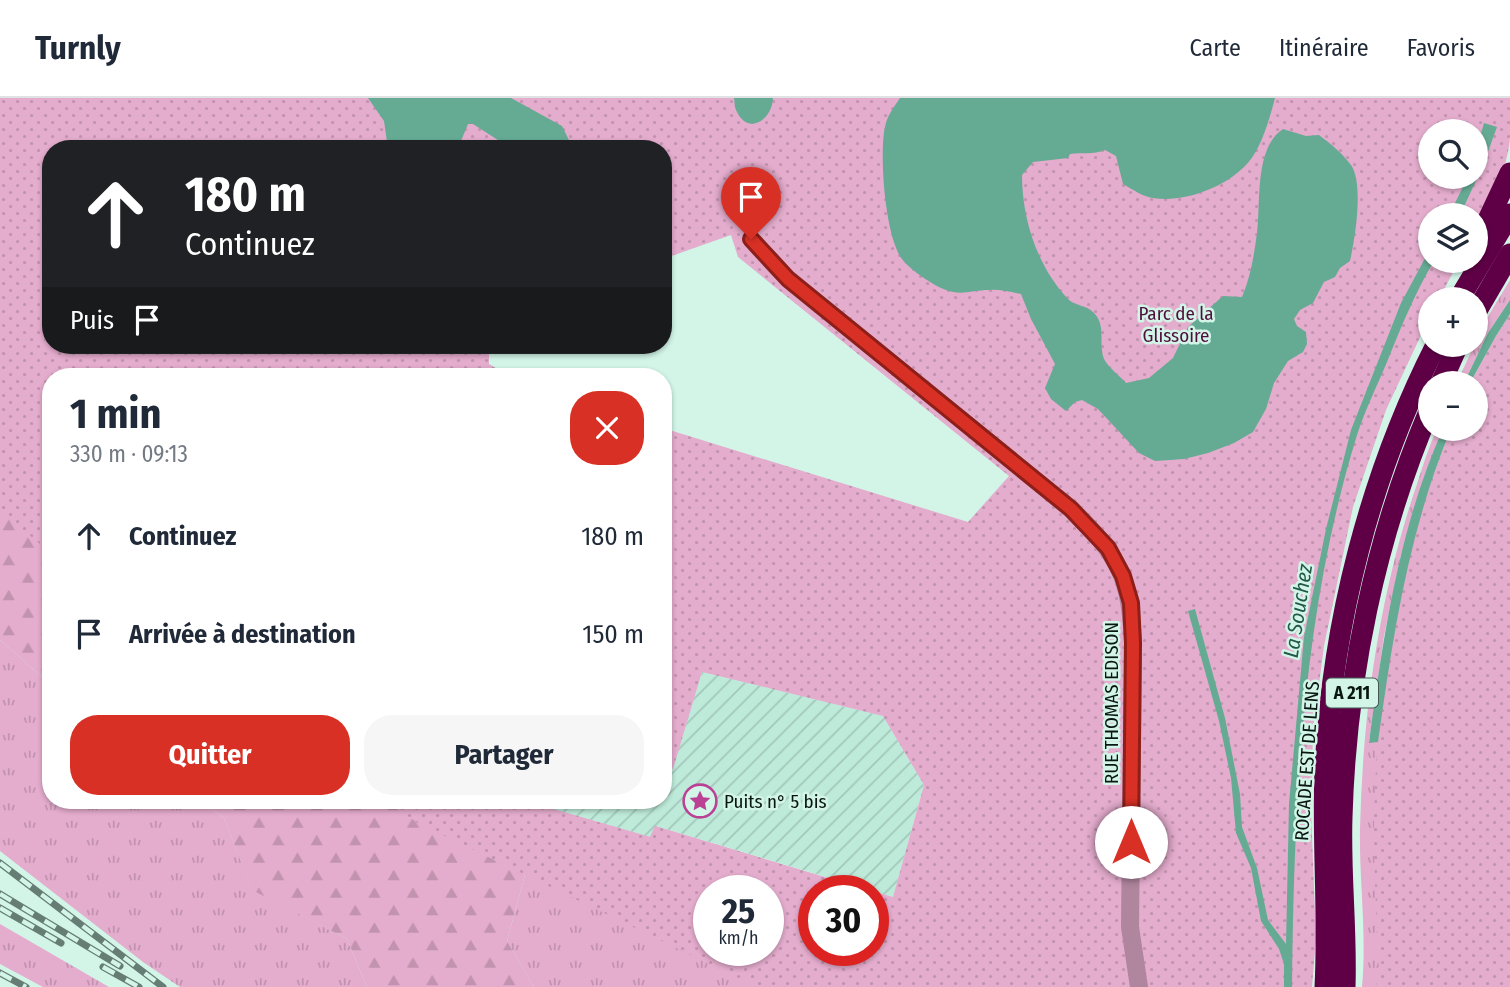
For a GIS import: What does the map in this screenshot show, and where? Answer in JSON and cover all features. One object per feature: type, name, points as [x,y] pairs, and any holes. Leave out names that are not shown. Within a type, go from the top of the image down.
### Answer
[{"type":"highway","points":[[1488,223],[1510,173]]},
{"type":"highway","points":[[1466,287],[1510,214]]},
{"type":"highway","points":[[1488,292],[1510,254]]},
{"type":"highway","name":"ROCADE EST DE LENS","points":[[1325,987],[1325,767],[1330,704],[1342,630],[1368,514],[1413,392],[1430,357]]},
{"type":"highway","name":"ROCADE EST DE LENS","points":[[1345,987],[1342,820],[1344,764],[1351,698],[1378,561],[1396,499],[1418,441]]},
{"type":"street","name":"RUE THOMAS EDISON","points":[[751,239],[788,279],[1071,509],[1101,540],[1123,576],[1131,603],[1133,643],[1130,927],[1139,987]]},
{"type":"shaded area","points":[[368,98],[511,98],[562,126],[569,140],[498,140],[473,124],[468,124],[461,140],[387,140],[384,121]]},
{"type":"shaded area","points":[[734,98],[773,98],[772,106],[764,119],[752,124],[741,118],[735,108]]},
{"type":"shaded area","points":[[900,98],[1275,98],[1264,135],[1244,167],[1214,187],[1189,196],[1165,199],[1141,194],[1123,184],[1116,156],[1105,150],[1033,162],[1022,175],[1025,209],[1041,258],[1069,300],[1090,310],[1097,317],[1101,328],[1104,359],[1126,383],[1149,378],[1173,358],[1188,327],[1223,296],[1242,297],[1255,249],[1263,162],[1274,138],[1283,129],[1306,136],[1319,135],[1340,153],[1351,165],[1357,185],[1357,212],[1350,261],[1340,268],[1335,277],[1324,282],[1313,303],[1300,310],[1294,319],[1297,326],[1306,332],[1307,344],[1303,352],[1288,361],[1274,383],[1266,409],[1253,432],[1208,453],[1184,459],[1155,461],[1139,453],[1098,409],[1082,400],[1075,402],[1066,411],[1051,399],[1045,388],[1055,364],[1021,294],[997,290],[951,292],[929,281],[905,263],[891,233],[883,175],[885,127]]},
{"type":"shaded area","points":[[1488,124],[1497,127],[1488,152]]},
{"type":"shaded area","points":[[1462,189],[1472,189],[1466,203],[1455,203]]},
{"type":"shaded area","points":[[1418,271],[1428,273],[1418,287],[1357,435],[1338,502],[1324,570],[1313,639],[1299,778],[1292,987],[1284,987],[1284,964],[1279,949],[1261,921],[1251,868],[1236,833],[1231,778],[1219,721],[1188,611],[1195,609],[1225,718],[1240,794],[1242,827],[1257,868],[1268,920],[1286,944],[1289,804],[1304,637],[1326,529],[1351,430],[1401,303]]},
{"type":"shaded area","points":[[1510,300],[1510,314],[1488,350],[1488,333]]},
{"type":"shaded area","points":[[1476,357],[1484,357],[1477,371],[1470,371]]},
{"type":"shaded area","points":[[1438,441],[1446,441],[1424,505],[1404,583],[1378,742],[1369,743],[1395,583],[1404,543]]},
{"type":"shaded area","points":[[702,672],[883,716],[924,785],[893,897],[889,896],[889,875],[820,875],[656,826],[650,837],[553,809],[672,809],[672,768]]},
{"type":"green space","name":"Parc de la Glissoire","points":[[0,98],[1510,98],[1509,149],[1502,174],[1488,206],[1488,203],[1418,203],[1418,273],[1453,273],[1445,287],[1418,287],[1418,342],[1386,410],[1353,507],[1324,646],[1313,730],[1311,810],[1316,938],[1312,987],[757,987],[714,966],[784,966],[784,875],[693,875],[693,956],[418,823],[397,809],[553,809],[650,837],[655,826],[818,875],[798,875],[798,966],[889,966],[889,896],[893,897],[924,785],[883,716],[702,672],[672,769],[672,431],[968,522],[1009,476],[738,257],[731,235],[672,256],[672,140],[42,140],[42,354],[489,354],[489,364],[496,368],[42,368],[42,546],[0,511]]},
{"type":"green space","points":[[1510,280],[1510,300],[1488,333],[1488,316]]},
{"type":"green space","points":[[1510,314],[1510,987],[1376,987],[1379,973],[1374,847],[1375,778],[1393,625],[1417,525],[1446,441],[1488,441],[1488,371],[1477,371],[1484,357],[1488,357],[1488,350]]},
{"type":"green space","points":[[1469,357],[1476,357],[1470,371],[1462,371]]},
{"type":"green space","points":[[0,400],[42,426],[42,677],[0,640]]},
{"type":"green space","points":[[1432,441],[1439,441],[1401,555],[1384,636],[1369,742],[1378,742],[1391,649],[1501,987],[1362,987],[1364,947],[1360,828],[1369,697],[1392,568]]},
{"type":"green space","points":[[0,640],[42,677],[42,809],[212,809],[224,818],[252,889],[347,939],[367,987],[180,987],[143,962],[0,851]]},
{"type":"green space","points":[[212,809],[493,809],[525,875],[507,941],[534,987],[367,987],[347,939],[252,890],[224,818]]},
{"type":"green space","points":[[522,809],[553,809],[650,837],[655,826],[818,875],[798,875],[798,966],[803,966],[800,987],[534,987],[507,941],[525,875]]},
{"type":"green space","points":[[0,924],[109,987],[43,987],[0,964]]},
{"type":"railway","points":[[0,863],[163,987]]},
{"type":"railway","points":[[0,894],[120,966]]},
{"type":"railway","points":[[0,908],[61,943]]},
{"type":"railway","points":[[103,967],[139,987]]},
{"type":"railway","points":[[0,973],[26,987]]},
{"type":"place","name":"Puits n° 5 bis","points":[[700,801]]},
{"type":"route","points":[[751,239],[788,279],[1071,509],[1108,548],[1123,576],[1131,603],[1131,842]]},
{"type":"water label","name":"La Souchez","points":[[1298,611]]}]
